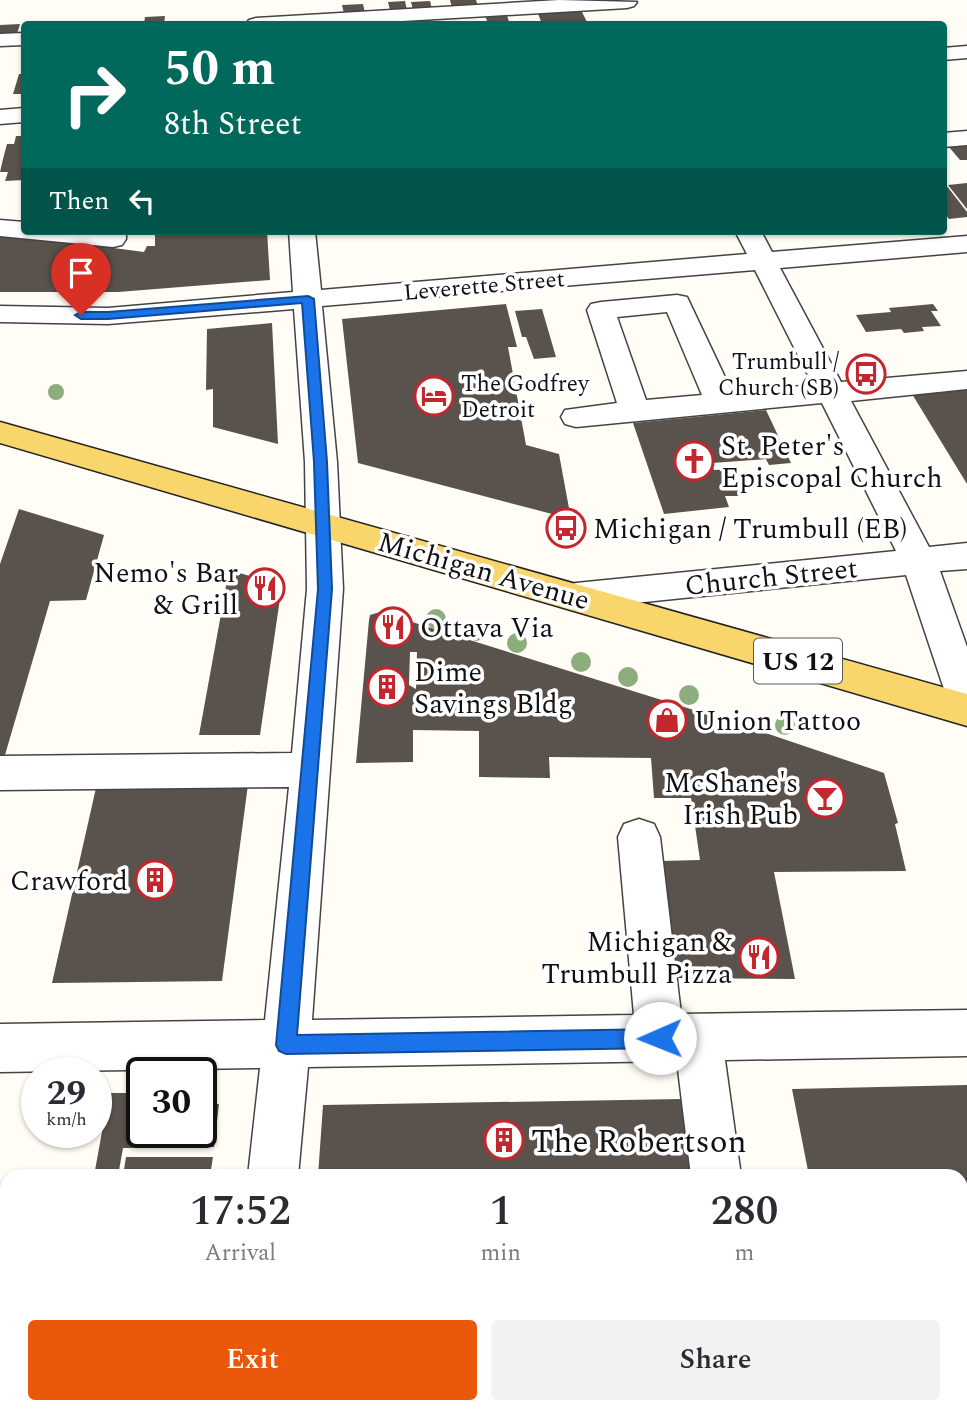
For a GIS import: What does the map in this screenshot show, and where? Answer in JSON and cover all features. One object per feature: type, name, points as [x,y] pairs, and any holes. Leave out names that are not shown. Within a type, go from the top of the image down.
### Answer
[{"type":"main road","name":"Michigan Avenue","points":[[0,432],[967,709]]},
{"type":"street","points":[[284,0],[286,21]]},
{"type":"street","points":[[330,21],[627,1],[637,21]]},
{"type":"street","points":[[0,40],[21,38]]},
{"type":"street","points":[[947,54],[967,52]]},
{"type":"street","points":[[0,117],[21,115]]},
{"type":"street","points":[[947,140],[967,138]]},
{"type":"street","points":[[0,228],[21,230]]},
{"type":"street","points":[[74,235],[113,239],[113,235]]},
{"type":"street","points":[[274,1169],[325,589],[323,523],[302,235]]},
{"type":"street","points":[[750,235],[919,561],[967,701]]},
{"type":"street","name":"Leverette Street","points":[[0,314],[108,316],[967,244]]},
{"type":"street","points":[[635,412],[601,310],[677,303],[721,404]]},
{"type":"street","points":[[576,417],[967,380]]},
{"type":"street","name":"Church Street","points":[[576,596],[967,556]]},
{"type":"street","points":[[0,773],[310,770]]},
{"type":"street","points":[[639,837],[679,1038],[714,1169]]},
{"type":"street","points":[[0,1048],[967,1033]]},
{"type":"building","points":[[450,0],[476,0],[478,6],[452,8]]},
{"type":"building","points":[[405,1],[407,10],[390,10],[388,2]]},
{"type":"building","points":[[430,1],[432,9],[413,10],[411,2]]},
{"type":"building","points":[[363,4],[365,13],[344,14],[342,5]]},
{"type":"building","points":[[580,8],[586,21],[541,21],[537,11]]},
{"type":"building","points":[[507,15],[509,21],[487,21],[485,16]]},
{"type":"building","points":[[165,16],[164,21],[144,21],[145,17]]},
{"type":"building","points":[[20,24],[17,34],[0,35],[0,25]]},
{"type":"building","points":[[19,74],[21,74],[21,94],[13,94]]},
{"type":"building","points":[[16,136],[21,136],[21,180],[5,181],[8,172],[0,172],[3,159],[7,144],[14,144]]},
{"type":"building","points":[[967,146],[967,160],[960,160],[949,147]]},
{"type":"building","points":[[967,183],[967,209],[948,185]]},
{"type":"building","points":[[947,186],[967,212],[967,217],[949,219]]},
{"type":"building","points":[[0,233],[144,252],[147,246],[155,246],[155,235],[267,235],[270,280],[118,292],[0,292]]},
{"type":"building","name":"The Godfrey Detroit","points":[[506,304],[517,347],[508,347],[526,445],[559,454],[571,519],[358,463],[342,319]]},
{"type":"building","points":[[933,304],[938,311],[931,311],[941,326],[922,327],[924,331],[904,333],[901,329],[866,332],[856,315],[891,312],[889,308]]},
{"type":"building","points":[[542,309],[556,357],[534,359],[526,337],[522,337],[515,311]]},
{"type":"building","points":[[272,323],[278,444],[213,427],[213,389],[206,390],[207,329]]},
{"type":"building","points":[[967,389],[967,484],[912,394]]},
{"type":"building","name":"St. Peter's Episcopal Church","points":[[766,410],[791,463],[769,465],[766,459],[712,463],[714,470],[732,469],[742,496],[725,496],[729,507],[664,514],[633,423]]},
{"type":"building","points":[[19,509],[104,535],[86,600],[50,601],[5,755],[0,755],[0,564]]},
{"type":"building","points":[[229,570],[282,585],[260,735],[199,735]]},
{"type":"building","points":[[380,612],[745,726],[884,773],[898,823],[895,824],[906,871],[774,872],[795,979],[677,978],[662,861],[700,860],[691,798],[654,798],[651,758],[549,757],[550,778],[479,777],[479,731],[413,730],[413,762],[356,763],[370,615]],"holes":[[[410,652],[417,652],[416,689],[409,685]]]},
{"type":"building","name":"Crawford","points":[[249,777],[222,981],[52,983],[98,779]]},
{"type":"building","points":[[967,1085],[967,1169],[808,1169],[792,1089]]},
{"type":"building","points":[[112,1093],[126,1093],[126,1148],[123,1148],[119,1169],[95,1169],[99,1148],[112,1148]]},
{"type":"building","name":"The Robertson","points":[[682,1099],[691,1169],[318,1169],[323,1105]]},
{"type":"building","points":[[126,1157],[213,1157],[211,1169],[124,1169]]},
{"type":"place","name":"Trumbull / Church (SB)","points":[[866,374]]},
{"type":"place","name":"The Godfrey Detroit","points":[[434,396]]},
{"type":"place","name":"St. Peter's Episcopal Church","points":[[694,461]]},
{"type":"place","name":"Michigan / Trumbull (EB)","points":[[566,528]]},
{"type":"place","name":"Nemo's Bar & Grill","points":[[265,588]]},
{"type":"place","name":"Ottava Via","points":[[393,627]]},
{"type":"place","name":"Dime Savings Bldg","points":[[387,687]]},
{"type":"place","name":"Union Tattoo","points":[[667,720]]},
{"type":"place","name":"McShane's Irish Pub","points":[[825,798]]},
{"type":"place","name":"Crawford","points":[[155,880]]},
{"type":"place","name":"Michigan & Trumbull Pizza","points":[[759,957]]},
{"type":"place","name":"The Robertson","points":[[504,1140]]},
{"type":"route","points":[[81,315],[108,316],[308,299],[321,462],[325,589],[286,1045],[660,1038]]}]
